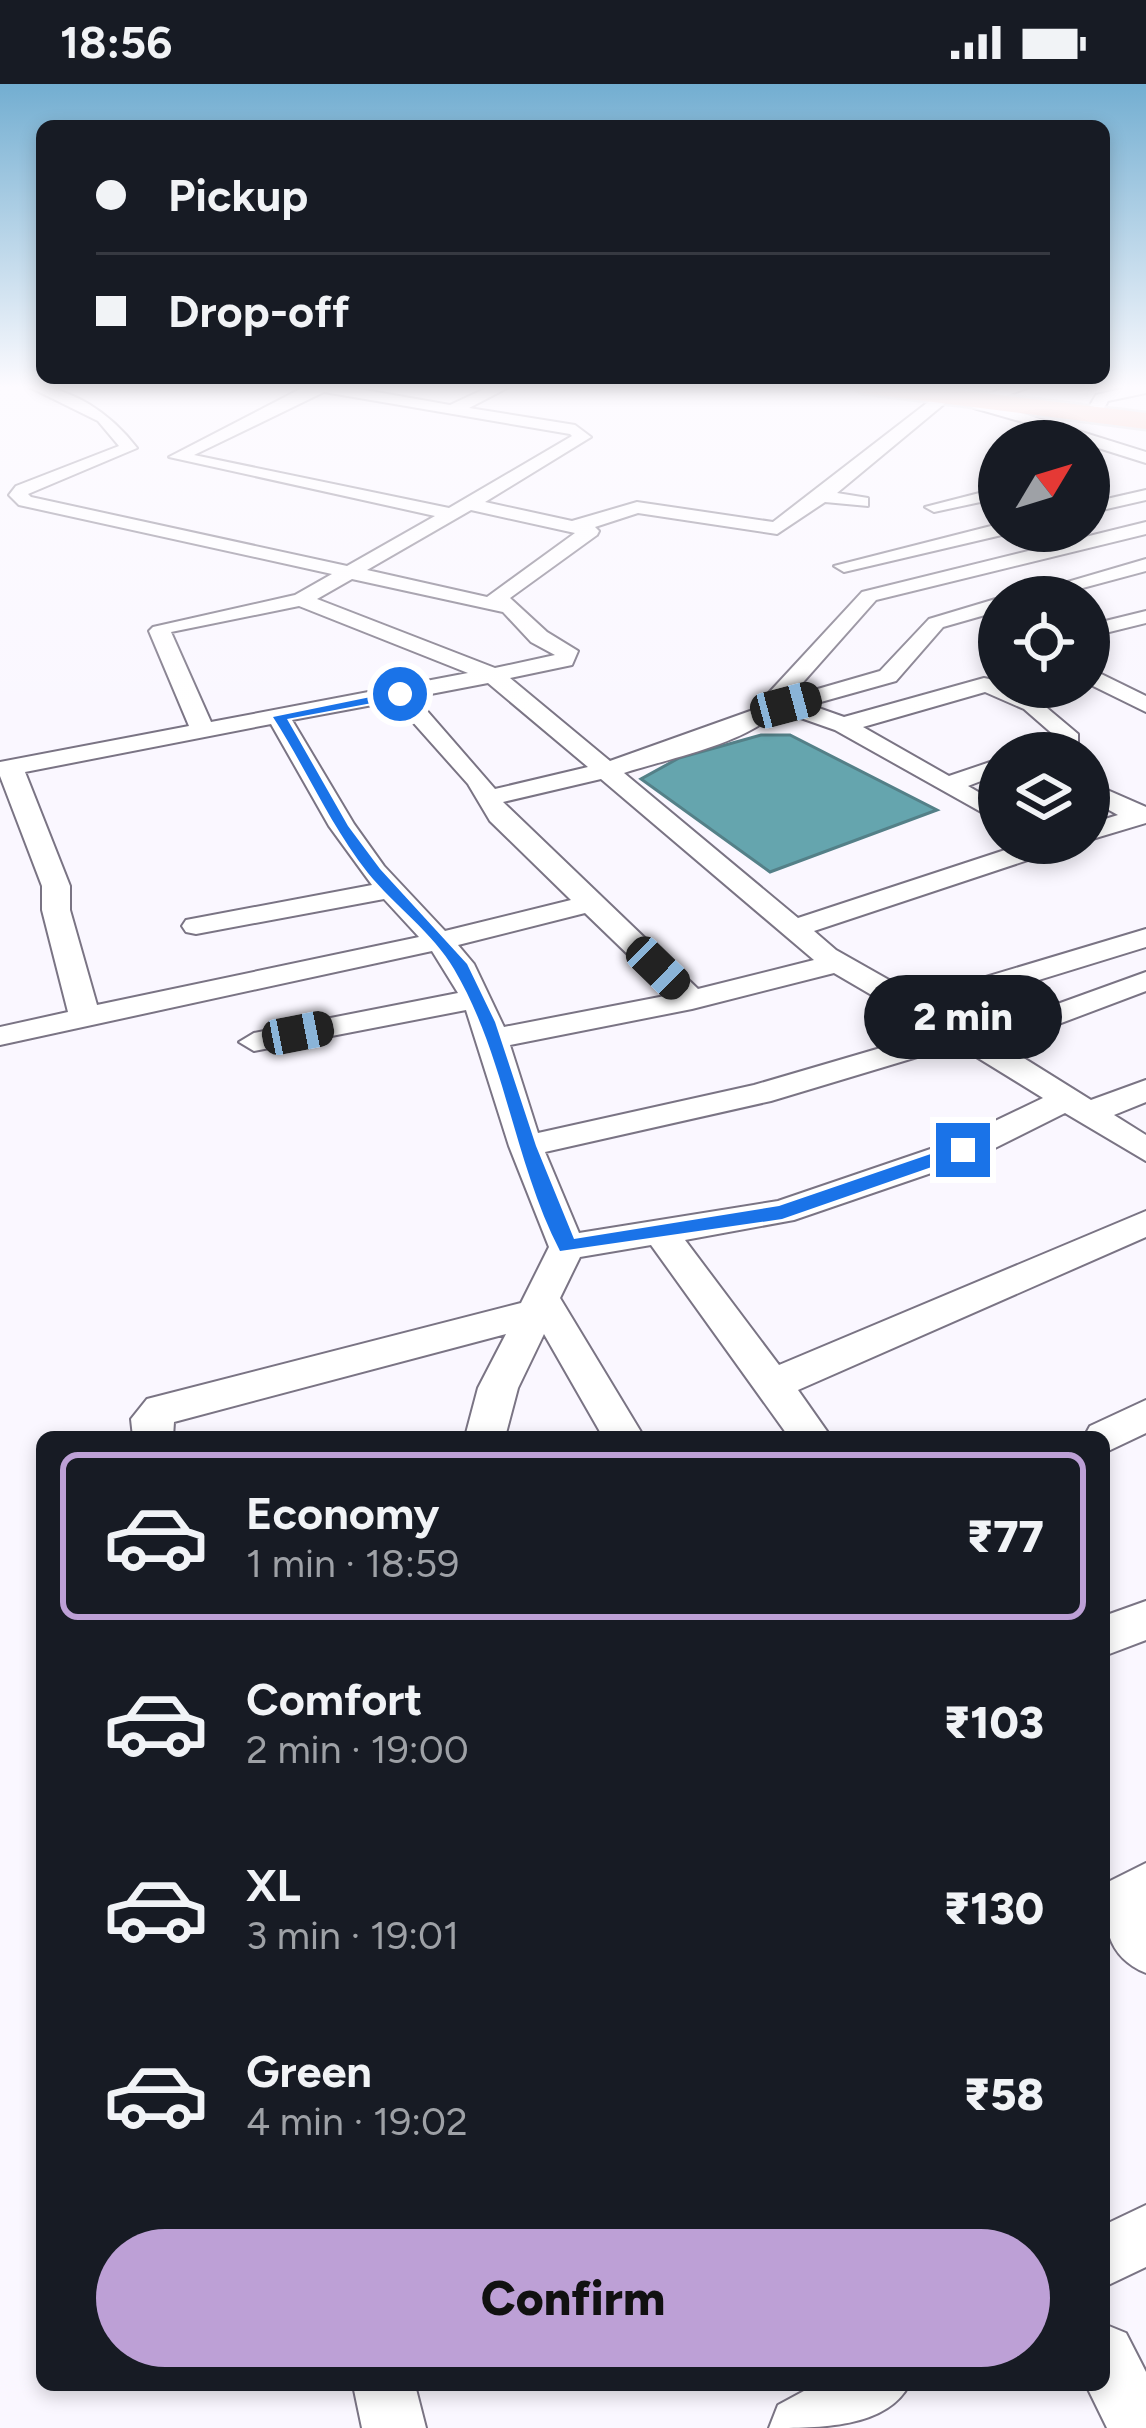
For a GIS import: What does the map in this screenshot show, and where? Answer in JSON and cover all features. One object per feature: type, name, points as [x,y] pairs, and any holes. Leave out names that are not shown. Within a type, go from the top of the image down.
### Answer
[{"type":"street","points":[[18,495],[25,501],[502,606],[519,613],[539,638],[567,651],[564,660],[493,675],[6,768],[56,886],[56,910],[85,1017]]},
{"type":"street","points":[[386,495],[590,532],[496,598],[502,606]]},
{"type":"street","points":[[203,731],[160,632],[180,622],[301,600],[483,495]]},
{"type":"street","points":[[1110,503],[1144,495]]},
{"type":"street","points":[[574,527],[637,507],[778,528],[822,496],[862,502]]},
{"type":"street","points":[[934,507],[978,498]]},
{"type":"street","points":[[488,798],[604,771],[716,735],[761,715],[780,702],[869,596],[1146,528]]},
{"type":"street","points":[[844,566],[978,535]]},
{"type":"street","points":[[1107,576],[1146,566]]},
{"type":"street","points":[[301,600],[493,675],[838,963],[1146,1150]]},
{"type":"street","points":[[780,702],[888,676],[936,622],[978,610]]},
{"type":"street","points":[[1110,626],[1146,617]]},
{"type":"street","points":[[1110,631],[1146,644]]},
{"type":"street","points":[[843,725],[984,685],[996,686],[1038,710],[1062,732]]},
{"type":"street","points":[[1110,686],[1146,705]]},
{"type":"street","points":[[400,694],[499,816],[692,1000]]},
{"type":"street","points":[[780,702],[843,725],[978,800]]},
{"type":"street","points":[[280,717],[342,826],[459,964],[492,1039],[526,1146],[567,1246],[498,1388],[487,1431]]},
{"type":"street","points":[[952,783],[978,774]]},
{"type":"street","points":[[1110,800],[1143,816]]},
{"type":"street","points":[[1110,826],[1143,816]]},
{"type":"street","points":[[795,928],[988,864]]},
{"type":"street","points":[[196,926],[392,889]]},
{"type":"street","points":[[0,1036],[590,903]]},
{"type":"street","points":[[916,1008],[1146,938]]},
{"type":"street","points":[[492,1039],[692,1000],[838,963]]},
{"type":"street","points":[[526,1146],[760,1094],[969,1039],[1146,981]]},
{"type":"street","points":[[254,1042],[476,999]]},
{"type":"street","points":[[567,1246],[662,1235],[782,1212],[1078,1106],[1146,1090]]},
{"type":"street","points":[[771,1385],[1146,1223]]},
{"type":"street","points":[[662,1235],[806,1431]]},
{"type":"street","points":[[152,1431],[151,1419],[161,1410],[537,1305]]},
{"type":"street","points":[[537,1305],[620,1431]]},
{"type":"street","points":[[1110,1434],[1146,1415]]},
{"type":"street","points":[[1110,1634],[1146,1620]]},
{"type":"street","points":[[1122,1902],[1146,1947]]},
{"type":"street","points":[[1110,2255],[1146,2235]]},
{"type":"street","points":[[1110,2366],[1141,2428]]},
{"type":"street","points":[[385,2391],[394,2428]]},
{"type":"street","points":[[801,2428],[867,2391]]},
{"type":"water","points":[[761,735],[790,735],[937,810],[770,872],[641,779],[679,758]]},
{"type":"route","points":[[400,694],[280,717],[342,826],[375,872],[459,964],[487,1022],[526,1146],[567,1246],[662,1235],[782,1212],[963,1150]]}]
